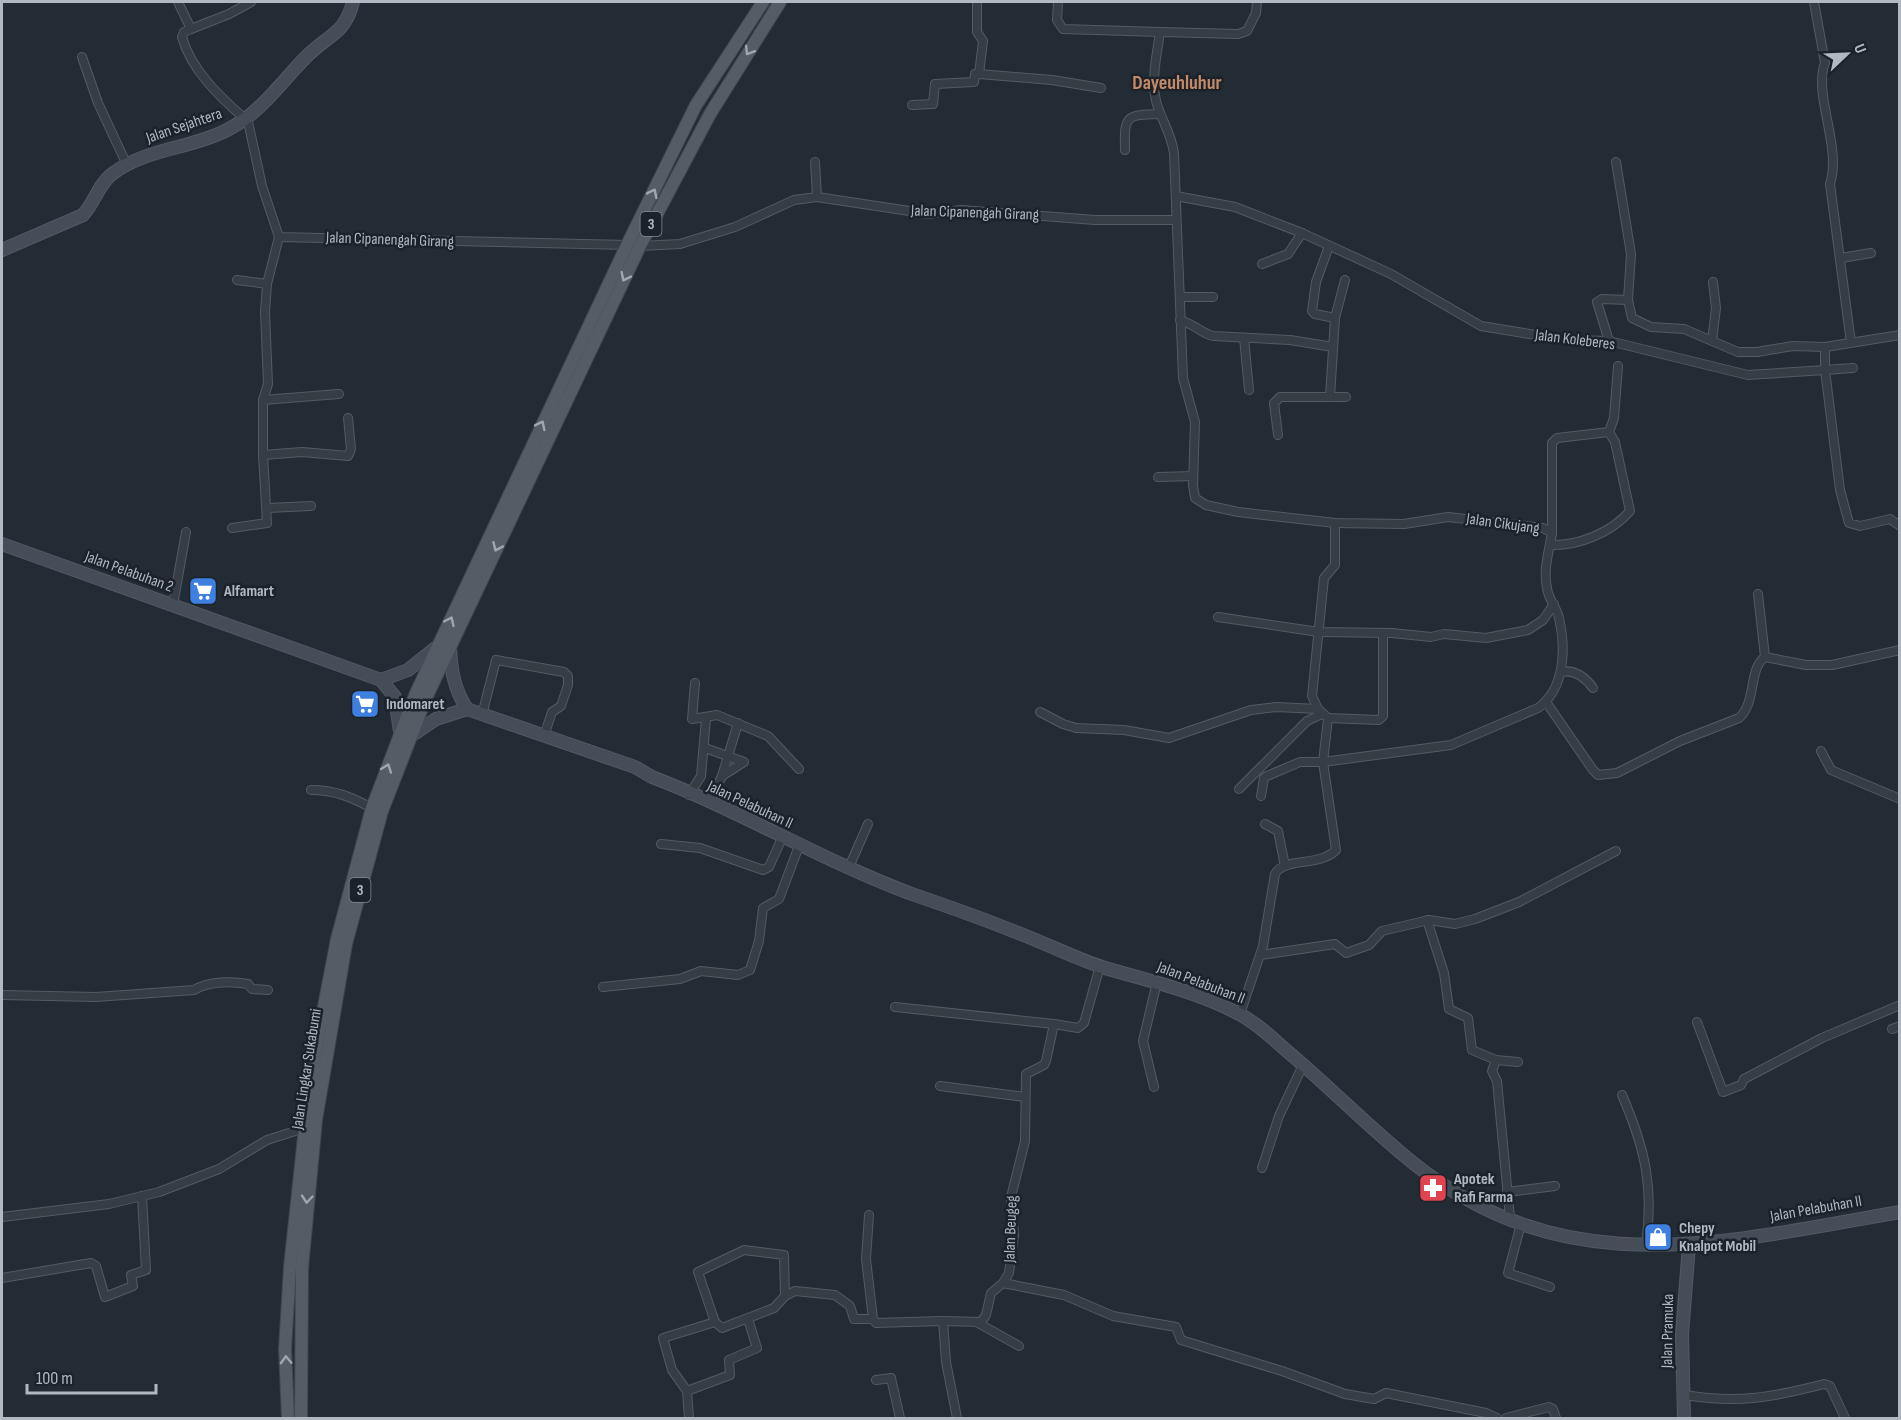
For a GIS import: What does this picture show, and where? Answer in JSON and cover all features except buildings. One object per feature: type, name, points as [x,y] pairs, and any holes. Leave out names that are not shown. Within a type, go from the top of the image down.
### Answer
[{"type":"main road","name":"Jalan Sejahtera","points":[[2,250],[83,215],[91,206],[102,183],[127,165],[156,152],[227,131],[246,118],[278,90],[307,56],[345,25],[353,2]]},
{"type":"main road","name":"3","points":[[402,736],[627,245],[696,105],[763,2]]},
{"type":"main road","name":"3","points":[[533,454],[710,114],[780,2]]},
{"type":"main road","name":"Jalan Pelabuhan 2","points":[[2,544],[381,680]]},
{"type":"main road","points":[[445,646],[459,696],[467,709],[435,719],[402,736],[395,697],[381,680],[408,670],[445,646]]},
{"type":"main road","name":"Jalan Pelabuhan II","points":[[467,709],[635,767],[799,846],[912,894],[938,902],[1100,966],[1157,982],[1240,1014],[1303,1065],[1430,1176],[1474,1202],[1515,1221],[1570,1239],[1646,1245],[1689,1245],[1759,1236],[1899,1212]]},
{"type":"main road","name":"Jalan Lingkar Sukabumi","points":[[288,1419],[285,1349],[290,1267],[309,1122],[344,909],[372,808],[402,736]]},
{"type":"main road","name":"Jalan Lingkar Sukabumi","points":[[322,1043],[357,900],[402,736]]},
{"type":"main road","name":"Jalan Lingkar Sukabumi","points":[[301,1419],[302,1268],[309,1122]]},
{"type":"main road","name":"Jalan Pramuka","points":[[1684,1419],[1682,1335],[1689,1245]]},
{"type":"street","points":[[178,2],[191,29]]},
{"type":"street","points":[[232,528],[267,523],[263,400],[268,384],[267,284],[279,237],[262,186],[246,118],[215,91],[193,60],[182,37],[184,32],[229,14],[251,2]]},
{"type":"street","points":[[977,2],[977,32],[983,41],[979,74]]},
{"type":"street","points":[[1058,2],[1058,25],[1063,29],[1241,34],[1251,27],[1257,2]]},
{"type":"street","points":[[1814,2],[1825,63],[1823,70],[1835,168],[1830,184],[1851,343]]},
{"type":"street","name":"Jalan Cikujang","points":[[1160,32],[1154,88],[1160,114],[1172,138],[1183,378],[1195,422],[1193,476],[1195,498],[1206,505],[1238,512],[1335,523],[1404,525],[1448,517],[1538,527],[1552,533],[1545,563],[1546,587],[1554,604],[1560,627],[1561,672],[1556,688],[1542,705]]},
{"type":"street","points":[[82,57],[98,103],[127,165]]},
{"type":"street","points":[[912,105],[933,104],[935,84],[974,82],[975,74],[1006,75],[1101,88]]},
{"type":"street","points":[[1125,150],[1125,123],[1128,118],[1160,114]]},
{"type":"street","points":[[815,162],[817,196]]},
{"type":"street","points":[[1616,162],[1631,254],[1628,300],[1634,319],[1651,327],[1684,329],[1738,352],[1751,353],[1793,346],[1825,347],[1899,335]]},
{"type":"street","name":"Jalan Cipanengah Girang","points":[[640,246],[680,244],[735,227],[794,200],[817,196],[929,214],[961,210],[1095,220],[1175,220]]},
{"type":"street","name":"Jalan Koleberes","points":[[1176,196],[1244,210],[1302,232],[1391,274],[1481,326],[1566,340],[1609,341],[1748,375],[1853,368]]},
{"type":"street","points":[[1262,264],[1288,254],[1302,232]]},
{"type":"street","name":"Jalan Cipanengah Girang","points":[[279,237],[627,245]]},
{"type":"street","points":[[1329,246],[1316,282],[1312,308],[1315,314],[1335,318]]},
{"type":"street","points":[[1841,258],[1870,254]]},
{"type":"street","points":[[237,280],[267,284]]},
{"type":"street","points":[[1330,397],[1335,318],[1345,280]]},
{"type":"street","points":[[1712,341],[1716,308],[1713,282]]},
{"type":"street","points":[[1180,297],[1214,297]]},
{"type":"street","points":[[1609,341],[1598,302],[1602,299],[1628,300]]},
{"type":"street","points":[[1180,320],[1194,324],[1207,334],[1290,340],[1333,347]]},
{"type":"street","points":[[1244,338],[1249,390]]},
{"type":"street","points":[[1825,347],[1825,370],[1840,490],[1849,523],[1860,526],[1890,519],[1899,526]]},
{"type":"street","points":[[1609,432],[1614,418],[1618,366]]},
{"type":"street","points":[[263,400],[339,394]]},
{"type":"street","points":[[1278,435],[1274,403],[1280,397],[1346,397]]},
{"type":"street","points":[[263,455],[302,452],[348,456],[351,449],[348,418]]},
{"type":"street","points":[[1552,533],[1554,440],[1609,432]]},
{"type":"street","points":[[1550,545],[1567,546],[1586,540],[1630,512],[1615,442],[1609,432]]},
{"type":"street","points":[[1158,477],[1193,476]]},
{"type":"street","points":[[268,508],[311,506]]},
{"type":"street","points":[[1240,1014],[1261,955],[1273,879],[1277,869],[1322,859],[1336,850],[1323,762],[1322,714],[1312,696],[1324,578],[1335,565],[1335,523]]},
{"type":"street","points":[[173,605],[186,532]]},
{"type":"street","points":[[1261,796],[1264,778],[1300,762],[1323,762],[1451,745],[1542,705],[1599,775],[1607,776],[1630,768],[1680,741],[1739,718],[1747,711],[1757,668],[1765,657],[1758,594]]},
{"type":"street","points":[[1218,617],[1319,632],[1431,637],[1451,634],[1486,638],[1510,635],[1535,626],[1554,604]]},
{"type":"street","points":[[1040,712],[1076,728],[1124,730],[1169,738],[1251,710],[1276,707],[1379,720],[1383,716],[1383,634]]},
{"type":"street","points":[[1765,657],[1806,665],[1832,665],[1899,650]]},
{"type":"street","points":[[482,715],[496,660],[564,672],[568,676],[568,685],[561,705],[552,712],[544,736]]},
{"type":"street","points":[[1561,672],[1575,672],[1587,679],[1593,688]]},
{"type":"street","points":[[695,682],[691,717],[696,720],[717,715],[738,723],[775,742],[799,769]]},
{"type":"street","points":[[1239,789],[1306,721],[1322,714]]},
{"type":"street","points":[[689,795],[701,776],[706,719]]},
{"type":"street","points":[[709,803],[722,776],[738,723]]},
{"type":"street","points":[[705,748],[744,763],[722,776]]},
{"type":"street","points":[[1821,751],[1831,770],[1899,799]]},
{"type":"street","points":[[311,790],[329,790],[348,795],[372,808]]},
{"type":"street","points":[[849,867],[868,824]]},
{"type":"street","points":[[1265,824],[1278,831],[1285,866]]},
{"type":"street","points":[[661,844],[700,848],[763,870],[770,867],[782,838]]},
{"type":"street","points":[[603,987],[680,980],[701,971],[738,975],[750,970],[759,941],[763,908],[779,898],[799,846]]},
{"type":"street","points":[[1261,955],[1335,944],[1346,953],[1368,946],[1382,931],[1427,920],[1455,924],[1475,919],[1519,902],[1616,851]]},
{"type":"street","points":[[1427,920],[1444,973],[1449,1009],[1468,1018],[1472,1050],[1496,1060],[1518,1062]]},
{"type":"street","points":[[895,1007],[1078,1028],[1084,1023],[1100,966]]},
{"type":"street","points":[[1154,1087],[1143,1041],[1157,982]]},
{"type":"street","points":[[2,995],[130,995],[194,990],[203,985],[235,983],[248,984],[253,990],[268,990]]},
{"type":"street","points":[[1697,1022],[1723,1092],[1741,1085],[1744,1079],[1822,1038],[1899,1005]]},
{"type":"street","name":"Jalan Beugeg","points":[[978,1323],[986,1315],[995,1287],[1003,1283],[1009,1273],[1014,1244],[1011,1197],[1025,1141],[1026,1074],[1044,1065],[1053,1024]]},
{"type":"street","points":[[1496,1060],[1492,1071],[1497,1081],[1507,1192],[1515,1221],[1508,1273],[1550,1287]]},
{"type":"street","points":[[1262,1168],[1279,1116],[1303,1065]]},
{"type":"street","points":[[940,1086],[1025,1097]]},
{"type":"street","points":[[1622,1095],[1647,1167],[1650,1190],[1646,1245]]},
{"type":"street","points":[[2,1217],[100,1206],[142,1196],[206,1175],[267,1140],[309,1122]]},
{"type":"street","points":[[1507,1192],[1555,1186]]},
{"type":"street","points":[[2,1278],[91,1263],[96,1266],[105,1297],[133,1286],[131,1275],[146,1270],[142,1196]]},
{"type":"street","points":[[869,1215],[866,1259],[873,1319],[876,1323],[943,1321],[978,1323],[1019,1346]]},
{"type":"street","points":[[785,1296],[784,1255],[740,1252],[698,1272],[715,1322],[722,1328],[774,1308],[785,1296],[799,1291],[835,1295],[850,1306],[853,1319],[873,1319]]},
{"type":"street","points":[[1003,1283],[1064,1295],[1113,1316],[1175,1326],[1179,1329],[1178,1336],[1181,1340],[1281,1371],[1345,1394],[1374,1399],[1386,1393],[1486,1413],[1497,1419]]},
{"type":"street","points":[[687,1391],[730,1375],[729,1360],[757,1348],[748,1318]]},
{"type":"street","points":[[943,1321],[946,1362],[957,1419]]},
{"type":"street","points":[[689,1419],[687,1391],[672,1370],[663,1338],[715,1322]]},
{"type":"street","points":[[876,1380],[888,1377],[891,1379],[900,1419]]},
{"type":"street","points":[[1685,1395],[1714,1400],[1749,1400],[1828,1384],[1845,1419]]},
{"type":"street","points":[[1506,1419],[1549,1407],[1553,1409],[1556,1419]]},
{"type":"place","name":"Alfamart","points":[[203,591]]},
{"type":"place","name":"Indomaret","points":[[365,704]]},
{"type":"place","name":"Apotek Rafi Farma","points":[[1433,1188]]},
{"type":"place","name":"Chepy Knalpot Mobil","points":[[1658,1237]]},
{"type":"district","name":"Dayeuhluhur","points":[[1177,83]]}]
